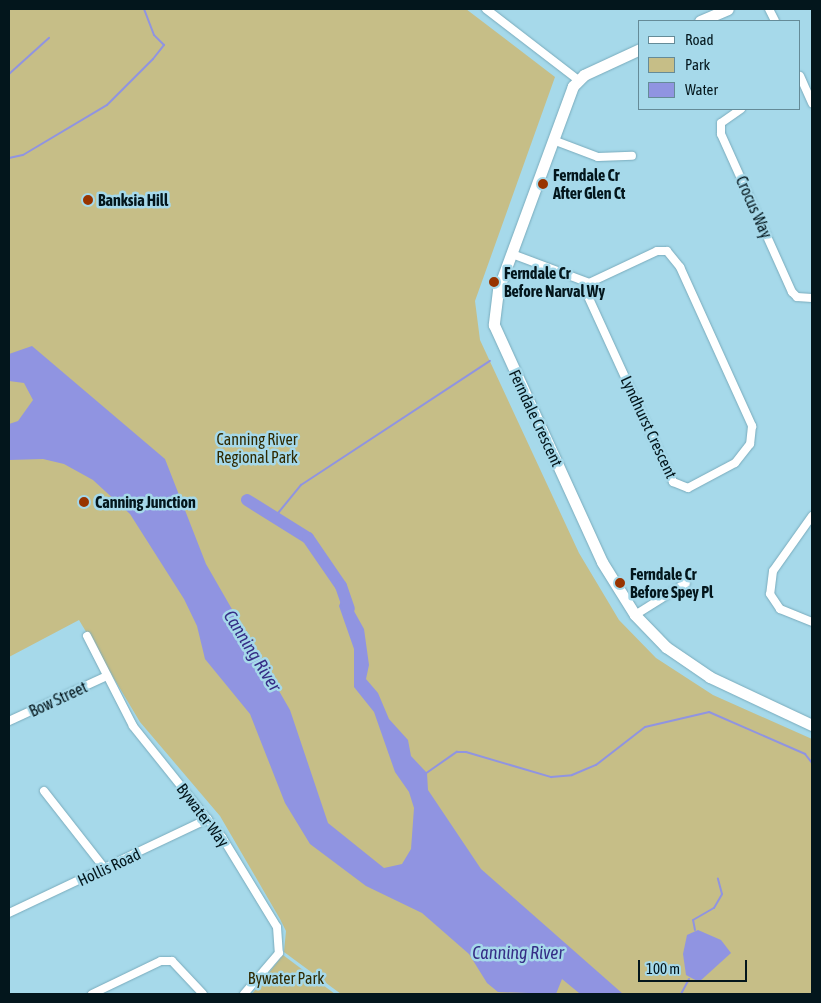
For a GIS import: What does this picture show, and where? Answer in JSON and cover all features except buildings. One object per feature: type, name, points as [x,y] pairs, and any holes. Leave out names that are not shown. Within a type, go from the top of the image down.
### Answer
[{"type":"street","points":[[486,9],[578,79],[638,50]]},
{"type":"street","points":[[702,20],[728,9]]},
{"type":"street","name":"Ferndale Crescent","points":[[578,79],[553,140],[495,303],[494,325],[602,562],[635,616],[666,647],[710,677],[812,726]]},
{"type":"street","points":[[801,81],[812,103]]},
{"type":"street","name":"Crocus Way","points":[[740,110],[721,123],[721,134],[792,292],[797,297],[812,298]]},
{"type":"street","points":[[553,140],[598,157],[632,156]]},
{"type":"street","name":"Lyndhurst Crescent","points":[[657,251],[667,251],[684,276],[753,434],[735,463],[688,488],[673,482],[587,294],[589,283],[657,251]]},
{"type":"street","points":[[512,254],[589,283]]},
{"type":"street","points":[[812,516],[773,571],[770,594],[780,608],[812,622]]},
{"type":"street","points":[[635,616],[686,583]]},
{"type":"street","name":"Bywater Way","points":[[87,636],[133,726],[208,819],[280,938],[274,962],[244,994]]},
{"type":"street","name":"Bow Street","points":[[9,721],[108,676]]},
{"type":"street","points":[[44,790],[106,870]]},
{"type":"street","name":"Hollis Road","points":[[9,913],[106,870],[208,819]]},
{"type":"street","points":[[92,994],[161,961],[172,961],[203,994]]},
{"type":"green space","name":"Canning River Regional Park","points":[[9,9],[466,9],[555,77],[475,301],[480,340],[579,553],[619,620],[656,658],[713,695],[812,739],[812,994],[341,994],[284,952],[286,931],[220,816],[140,722],[79,620],[9,657]]},
{"type":"green space","name":"Bywater Park","points":[[283,955],[335,994],[252,994]]},
{"type":"water","name":"Canning River","points":[[32,346],[165,459],[206,564],[290,710],[328,823],[384,868],[402,864],[411,849],[414,808],[409,792],[395,772],[374,712],[354,687],[354,649],[339,606],[344,593],[364,629],[369,665],[366,679],[378,693],[389,719],[408,740],[411,756],[427,773],[428,790],[481,869],[623,994],[579,993],[562,979],[556,994],[498,992],[487,983],[469,954],[422,913],[366,886],[310,844],[285,803],[250,714],[205,659],[197,626],[184,599],[130,514],[93,480],[64,464],[43,459],[9,460],[9,424],[18,421],[33,400],[24,383],[9,381],[9,354]]},
{"type":"water","points":[[698,930],[721,940],[731,953],[699,982],[686,975],[683,954],[687,935]]},
{"type":"waterway","points":[[9,158],[23,155],[107,105],[153,59],[164,45],[154,35],[144,9]]},
{"type":"waterway","points":[[9,74],[49,38]]},
{"type":"waterway","points":[[274,518],[301,485],[490,361]]},
{"type":"waterway","points":[[247,500],[308,538],[341,586],[349,609]]},
{"type":"waterway","points":[[425,774],[457,752],[466,752],[551,777],[572,775],[596,765],[645,727],[709,712],[805,754],[812,763]]},
{"type":"waterway","points":[[695,930],[693,920],[714,908],[722,894],[718,879]]},
{"type":"waterway","points":[[681,994],[689,979]]},
{"type":"place","name":"Ferndale Cr After Glen Ct","points":[[543,184]]},
{"type":"place","name":"Banksia Hill","points":[[88,200]]},
{"type":"place","name":"Ferndale Cr Before Narval Wy","points":[[494,282]]},
{"type":"place","name":"Canning Junction","points":[[84,502]]},
{"type":"place","name":"Ferndale Cr Before Spey Pl","points":[[620,583]]}]
